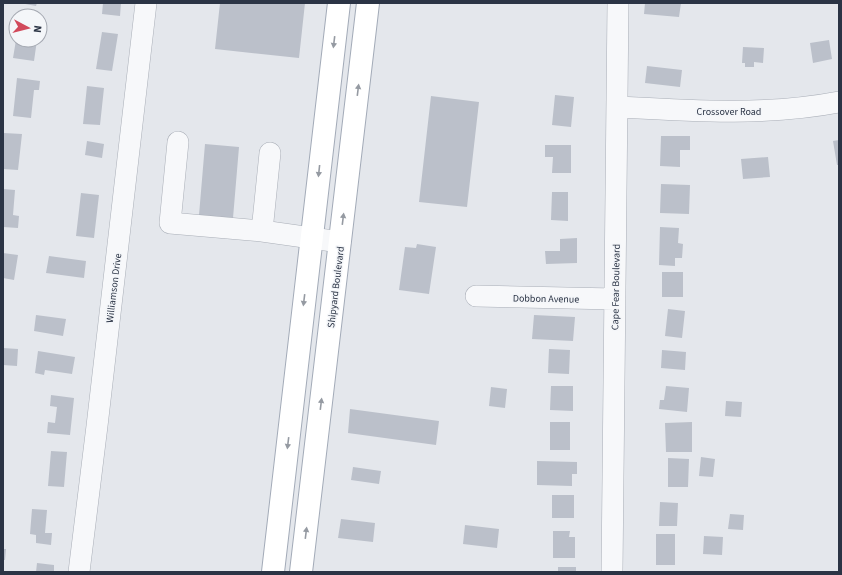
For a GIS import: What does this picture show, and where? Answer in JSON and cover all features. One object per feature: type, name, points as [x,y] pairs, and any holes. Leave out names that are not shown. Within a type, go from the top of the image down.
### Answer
[{"type":"main road","points":[[272,572],[339,3]]},
{"type":"main road","name":"Shipyard Boulevard","points":[[301,572],[368,3]]},
{"type":"main road","points":[[283,486],[311,490]]},
{"type":"street","name":"Williamson Drive","points":[[79,572],[146,3]]},
{"type":"street","name":"Cape Fear Boulevard","points":[[612,572],[618,3]]},
{"type":"street","name":"Crossover Road","points":[[618,108],[692,111],[755,111],[801,108],[839,102]]},
{"type":"street","points":[[178,142],[170,223],[262,231],[340,242]]},
{"type":"street","points":[[262,231],[270,153]]},
{"type":"street","name":"Dobbon Avenue","points":[[476,296],[615,299]]},
{"type":"building","points":[[20,3],[37,3],[36,6]]},
{"type":"building","points":[[103,3],[121,3],[120,16],[102,14]]},
{"type":"building","points":[[220,3],[305,3],[299,58],[215,49]]},
{"type":"building","points":[[645,3],[681,3],[679,17],[644,14]]},
{"type":"building","points":[[102,32],[118,34],[112,71],[96,69]]},
{"type":"building","points":[[829,40],[832,59],[813,63],[810,43]]},
{"type":"building","points":[[743,47],[764,48],[763,63],[754,62],[754,67],[745,67],[745,63],[742,63]]},
{"type":"building","points":[[15,48],[36,48],[34,61],[13,58]]},
{"type":"building","points":[[647,66],[682,70],[680,87],[645,83]]},
{"type":"building","points":[[17,78],[40,81],[39,90],[34,90],[31,118],[13,116]]},
{"type":"building","points":[[87,86],[104,88],[100,125],[83,124]]},
{"type":"building","points":[[555,95],[574,97],[571,127],[552,125]]},
{"type":"building","points":[[431,96],[479,102],[467,207],[419,202]]},
{"type":"building","points":[[4,133],[22,134],[18,170],[3,169]]},
{"type":"building","points":[[661,136],[690,136],[690,150],[680,150],[680,167],[660,166]]},
{"type":"building","points":[[839,140],[839,165],[837,165],[833,141]]},
{"type":"building","points":[[87,141],[104,144],[102,158],[85,155]]},
{"type":"building","points":[[205,144],[239,147],[233,218],[199,215]]},
{"type":"building","points":[[545,145],[571,145],[571,173],[552,173],[553,157],[545,157]]},
{"type":"building","points":[[768,157],[770,177],[743,179],[741,159]]},
{"type":"building","points":[[661,184],[690,185],[689,214],[660,213]]},
{"type":"building","points":[[3,189],[15,190],[13,215],[19,216],[18,228],[3,227]]},
{"type":"building","points":[[552,192],[568,192],[568,221],[551,220]]},
{"type":"building","points":[[81,193],[99,195],[94,238],[76,236]]},
{"type":"building","points":[[660,227],[679,228],[678,243],[683,244],[682,258],[675,258],[675,266],[659,265]]},
{"type":"building","points":[[577,238],[577,263],[546,264],[545,251],[560,251],[560,239]]},
{"type":"building","points":[[417,244],[436,247],[429,294],[399,290],[405,247],[416,248]]},
{"type":"building","points":[[3,253],[18,255],[14,280],[3,278]]},
{"type":"building","points":[[49,256],[86,261],[84,278],[46,273]]},
{"type":"building","points":[[662,272],[683,272],[683,297],[662,297]]},
{"type":"building","points":[[668,309],[685,311],[682,338],[665,336]]},
{"type":"building","points":[[36,315],[66,319],[63,336],[34,331]]},
{"type":"building","points":[[534,315],[575,317],[573,341],[532,339]]},
{"type":"building","points":[[3,348],[18,349],[17,366],[3,365]]},
{"type":"building","points":[[549,349],[570,350],[569,374],[548,373]]},
{"type":"building","points":[[662,350],[686,352],[685,370],[661,368]]},
{"type":"building","points":[[38,351],[75,357],[72,374],[45,370],[44,375],[35,373]]},
{"type":"building","points":[[551,386],[573,386],[573,411],[550,410]]},
{"type":"building","points":[[666,386],[689,388],[687,412],[659,409],[660,400],[664,400]]},
{"type":"building","points":[[491,387],[507,389],[505,408],[489,406]]},
{"type":"building","points":[[51,395],[74,398],[70,435],[47,433],[48,422],[55,423],[57,407],[50,406]]},
{"type":"building","points":[[726,401],[742,402],[741,417],[725,416]]},
{"type":"building","points":[[350,409],[439,421],[436,445],[348,433]]},
{"type":"building","points":[[550,422],[570,422],[570,450],[550,450]]},
{"type":"building","points":[[692,422],[692,452],[666,452],[665,423]]},
{"type":"building","points":[[51,451],[67,452],[64,487],[48,486]]},
{"type":"building","points":[[701,457],[715,459],[713,477],[699,476]]},
{"type":"building","points":[[668,458],[689,459],[688,487],[668,487]]},
{"type":"building","points":[[537,461],[577,462],[577,474],[572,474],[572,486],[537,485]]},
{"type":"building","points":[[353,467],[381,471],[379,484],[351,480]]},
{"type":"building","points":[[552,495],[574,495],[574,518],[552,518]]},
{"type":"building","points":[[660,502],[678,503],[677,526],[659,526]]},
{"type":"building","points":[[32,509],[47,510],[45,533],[52,533],[51,545],[36,543],[36,535],[30,534]]},
{"type":"building","points":[[730,514],[744,515],[743,530],[728,529]]},
{"type":"building","points":[[341,519],[375,523],[373,542],[338,538]]},
{"type":"building","points":[[465,525],[499,529],[497,548],[463,544]]},
{"type":"building","points":[[553,531],[570,531],[569,537],[575,537],[575,558],[553,558]]},
{"type":"building","points":[[656,534],[675,534],[675,565],[656,565]]},
{"type":"building","points":[[704,536],[723,537],[722,555],[703,554]]},
{"type":"building","points":[[3,549],[6,549],[5,560],[3,560]]},
{"type":"building","points":[[37,563],[54,565],[54,572],[36,572]]},
{"type":"building","points":[[558,567],[576,567],[576,572],[558,572]]}]
